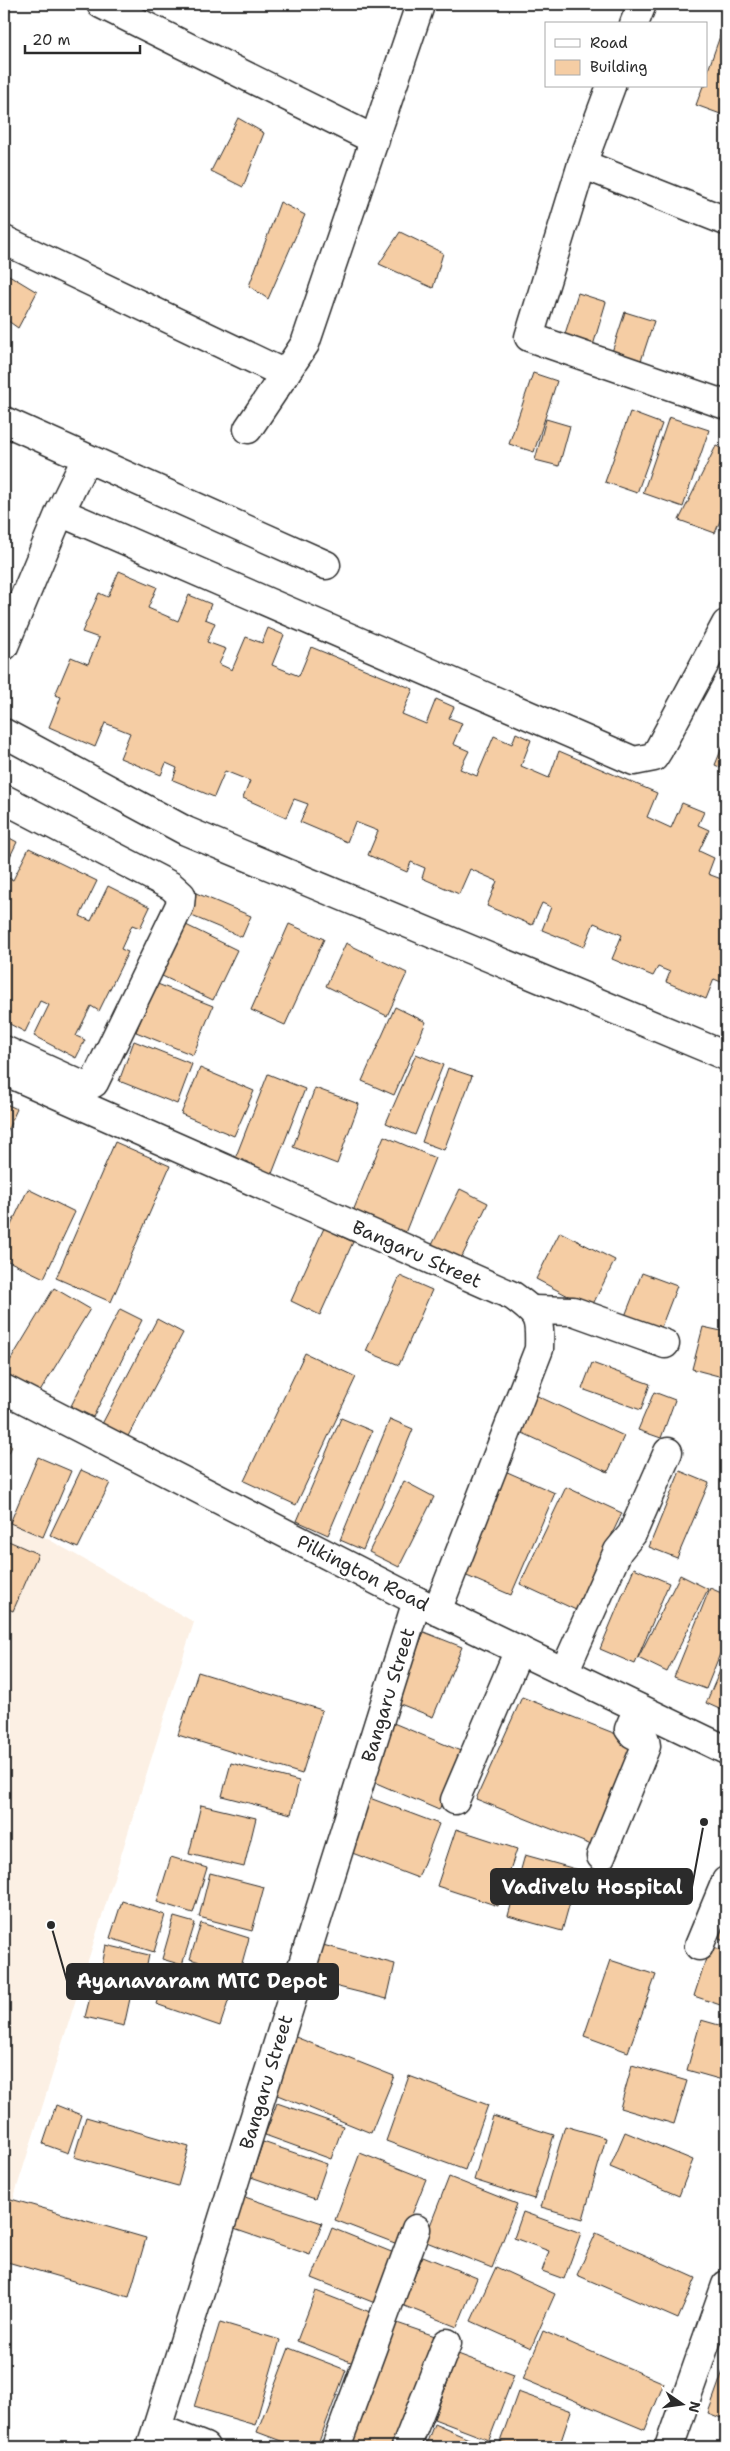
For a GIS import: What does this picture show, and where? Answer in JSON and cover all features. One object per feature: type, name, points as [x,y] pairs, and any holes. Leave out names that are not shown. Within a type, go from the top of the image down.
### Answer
[{"type":"street","points":[[101,4],[375,140]]},
{"type":"street","points":[[635,22],[642,4]]},
{"type":"street","points":[[248,429],[304,344],[419,8]]},
{"type":"street","points":[[610,88],[582,164],[529,337],[726,405]]},
{"type":"street","points":[[582,164],[726,221]]},
{"type":"street","points":[[4,240],[285,374]]},
{"type":"street","points":[[4,420],[86,459],[326,565]]},
{"type":"street","points":[[4,646],[60,512],[86,459]]},
{"type":"street","points":[[60,512],[634,762],[654,756],[659,749],[726,624]]},
{"type":"street","points":[[4,733],[186,831],[726,1056]]},
{"type":"street","points":[[4,799],[171,886],[181,895],[180,905],[94,1083],[88,1086],[73,1082],[4,1050]]},
{"type":"street","name":"Bangaru Street","points":[[4,1071],[513,1296],[532,1310],[540,1324],[539,1349],[427,1606],[154,2438]]},
{"type":"street","points":[[532,1310],[573,1312],[665,1344]]},
{"type":"street","name":"Pilkington Road","points":[[4,1389],[427,1606],[726,1750]]},
{"type":"street","points":[[564,1672],[618,1552],[632,1534],[668,1452]]},
{"type":"street","points":[[455,1800],[519,1650]]},
{"type":"street","points":[[601,1856],[646,1746],[644,1740],[633,1734],[629,1729],[638,1708]]},
{"type":"street","points":[[699,1946],[726,1881]]},
{"type":"street","points":[[336,2447],[416,2229]]},
{"type":"street","points":[[669,2447],[726,2284]]},
{"type":"street","points":[[406,2447],[447,2343]]},
{"type":"street","points":[[154,2438],[205,2447]]},
{"type":"shaded area","points":[[4,1514],[194,1622],[4,2229]]},
{"type":"building","points":[[726,19],[726,116],[696,105],[702,88],[708,88],[708,70]]},
{"type":"building","points":[[238,118],[264,133],[243,187],[211,171]]},
{"type":"building","points":[[280,202],[305,215],[268,299],[249,286]]},
{"type":"building","points":[[400,232],[443,253],[433,288],[379,264]]},
{"type":"building","points":[[4,272],[37,292],[18,328],[4,318]]},
{"type":"building","points":[[578,293],[606,302],[592,349],[563,340]]},
{"type":"building","points":[[625,312],[654,321],[640,364],[611,355]]},
{"type":"building","points":[[533,373],[557,381],[534,452],[509,444]]},
{"type":"building","points":[[630,412],[662,424],[637,493],[605,482]]},
{"type":"building","points":[[669,417],[709,430],[683,507],[643,493]]},
{"type":"building","points":[[546,419],[570,426],[559,466],[535,460]]},
{"type":"building","points":[[716,446],[726,450],[726,506],[715,533],[679,520]]},
{"type":"building","points":[[119,571],[157,587],[148,608],[178,621],[189,595],[211,604],[205,619],[215,623],[207,642],[226,649],[219,664],[232,670],[246,637],[262,643],[268,628],[284,635],[272,665],[299,676],[311,647],[413,689],[402,714],[426,724],[436,699],[454,707],[449,718],[462,723],[453,744],[469,751],[460,769],[477,776],[494,736],[512,744],[516,733],[531,740],[521,766],[549,778],[559,751],[657,793],[647,817],[671,828],[682,803],[704,812],[698,825],[709,830],[699,851],[714,858],[708,874],[724,880],[726,875],[726,984],[714,979],[706,999],[666,982],[670,972],[658,967],[653,976],[612,959],[622,935],[594,923],[584,947],[542,930],[551,907],[542,903],[532,925],[487,906],[497,881],[470,869],[459,894],[422,878],[425,868],[411,862],[407,872],[368,855],[378,831],[355,822],[347,842],[300,822],[308,804],[294,799],[286,817],[243,798],[250,781],[225,771],[214,797],[173,780],[177,768],[166,763],[161,775],[120,758],[130,733],[105,723],[95,747],[49,727],[61,697],[55,695],[71,657],[88,664],[99,638],[82,632],[99,593],[108,597]]},
{"type":"building","points":[[726,738],[726,770],[715,765]]},
{"type":"building","points":[[4,835],[17,842],[4,869]]},
{"type":"building","points":[[29,848],[97,881],[80,916],[91,921],[108,886],[150,907],[140,928],[132,925],[121,949],[128,952],[99,1011],[91,1006],[76,1036],[85,1040],[76,1058],[34,1036],[49,1005],[40,1001],[25,1032],[4,1021],[4,876],[13,880]]},
{"type":"building","points":[[196,893],[251,916],[242,937],[187,914]]},
{"type":"building","points":[[184,924],[237,950],[213,1000],[160,975]]},
{"type":"building","points":[[289,924],[324,939],[285,1025],[251,1010]]},
{"type":"building","points":[[346,943],[407,973],[387,1016],[326,986]]},
{"type":"building","points":[[155,983],[213,1006],[193,1055],[136,1032]]},
{"type":"building","points":[[395,1007],[426,1022],[394,1095],[362,1081]]},
{"type":"building","points":[[134,1041],[192,1064],[177,1104],[119,1081]]},
{"type":"building","points":[[416,1054],[443,1065],[415,1135],[386,1123]]},
{"type":"building","points":[[200,1068],[254,1091],[234,1136],[181,1114]]},
{"type":"building","points":[[448,1068],[472,1076],[444,1150],[422,1142]]},
{"type":"building","points":[[268,1074],[305,1089],[268,1184],[231,1169]]},
{"type":"building","points":[[315,1088],[359,1104],[337,1164],[293,1147]]},
{"type":"building","points":[[4,1103],[17,1109],[4,1138]]},
{"type":"building","points":[[384,1136],[435,1158],[403,1238],[351,1216]]},
{"type":"building","points":[[115,1142],[170,1166],[111,1302],[56,1278]]},
{"type":"building","points":[[28,1189],[75,1212],[44,1278],[4,1259],[4,1240]]},
{"type":"building","points":[[460,1189],[488,1203],[456,1269],[427,1255]]},
{"type":"building","points":[[324,1228],[353,1242],[320,1315],[291,1301]]},
{"type":"building","points":[[560,1232],[615,1260],[591,1308],[536,1279]]},
{"type":"building","points":[[642,1273],[677,1286],[660,1330],[625,1316]]},
{"type":"building","points":[[400,1276],[432,1290],[399,1365],[366,1351]]},
{"type":"building","points":[[54,1288],[90,1309],[38,1395],[4,1374],[4,1371]]},
{"type":"building","points":[[120,1309],[142,1320],[93,1417],[71,1406]]},
{"type":"building","points":[[157,1319],[183,1333],[127,1438],[102,1424]]},
{"type":"building","points":[[703,1327],[726,1332],[726,1378],[692,1369]]},
{"type":"building","points":[[305,1353],[356,1377],[296,1505],[244,1481]]},
{"type":"building","points":[[592,1363],[650,1384],[641,1410],[582,1389]]},
{"type":"building","points":[[654,1392],[675,1400],[661,1438],[638,1430]]},
{"type":"building","points":[[533,1394],[624,1436],[608,1472],[516,1430]]},
{"type":"building","points":[[341,1418],[372,1431],[328,1535],[297,1521]]},
{"type":"building","points":[[390,1419],[413,1429],[363,1550],[340,1540]]},
{"type":"building","points":[[4,1442],[12,1446],[4,1464]]},
{"type":"building","points":[[38,1457],[71,1471],[43,1537],[10,1523]]},
{"type":"building","points":[[81,1470],[110,1483],[78,1548],[50,1535]]},
{"type":"building","points":[[505,1471],[555,1493],[511,1595],[462,1574]]},
{"type":"building","points":[[680,1471],[709,1483],[677,1558],[649,1547]]},
{"type":"building","points":[[404,1481],[434,1497],[399,1567],[369,1552]]},
{"type":"building","points":[[566,1487],[622,1513],[576,1610],[520,1584]]},
{"type":"building","points":[[4,1539],[38,1554],[13,1611],[4,1607]]},
{"type":"building","points":[[634,1568],[669,1583],[635,1664],[600,1649]]},
{"type":"building","points":[[680,1575],[708,1589],[667,1672],[638,1658]]},
{"type":"building","points":[[710,1588],[726,1595],[726,1639],[706,1689],[674,1677]]},
{"type":"building","points":[[424,1632],[462,1647],[433,1717],[395,1702]]},
{"type":"building","points":[[726,1657],[726,1712],[706,1703]]},
{"type":"building","points":[[198,1672],[322,1710],[302,1774],[178,1735]]},
{"type":"building","points":[[522,1697],[639,1743],[594,1846],[476,1799]]},
{"type":"building","points":[[391,1722],[463,1752],[439,1810],[367,1779]]},
{"type":"building","points":[[231,1763],[299,1781],[291,1814],[222,1796]]},
{"type":"building","points":[[367,1797],[439,1824],[418,1878],[347,1851]]},
{"type":"building","points":[[201,1805],[256,1818],[244,1867],[189,1854]]},
{"type":"building","points":[[456,1829],[517,1849],[498,1906],[437,1886]]},
{"type":"building","points":[[525,1855],[579,1870],[562,1931],[508,1916]]},
{"type":"building","points":[[171,1857],[207,1868],[193,1913],[157,1902]]},
{"type":"building","points":[[210,1873],[264,1887],[252,1931],[199,1917]]},
{"type":"building","points":[[122,1901],[165,1915],[154,1952],[110,1938]]},
{"type":"building","points":[[726,1913],[726,1942],[717,1938]]},
{"type":"building","points":[[174,1917],[195,1923],[182,1965],[162,1959]]},
{"type":"building","points":[[201,1923],[249,1938],[239,1974],[190,1959]]},
{"type":"building","points":[[319,1944],[395,1964],[387,1999],[310,1980]]},
{"type":"building","points":[[106,1945],[149,1955],[142,1989],[99,1981]]},
{"type":"building","points":[[710,1946],[726,1951],[726,2007],[694,1996]]},
{"type":"building","points":[[610,1960],[656,1975],[628,2052],[584,2036]]},
{"type":"building","points":[[168,1968],[232,1990],[220,2026],[156,2004]]},
{"type":"building","points":[[93,1985],[131,1994],[124,2026],[85,2017]]},
{"type":"building","points":[[701,2020],[726,2027],[726,2081],[687,2070]]},
{"type":"building","points":[[293,2036],[394,2076],[371,2133],[270,2092]]},
{"type":"building","points":[[632,2065],[687,2081],[674,2124],[620,2108]]},
{"type":"building","points":[[409,2076],[488,2105],[465,2170],[386,2141]]},
{"type":"building","points":[[277,2103],[343,2126],[331,2159],[265,2135]]},
{"type":"building","points":[[56,2105],[81,2115],[68,2153],[43,2144]]},
{"type":"building","points":[[493,2116],[554,2135],[534,2199],[474,2180]]},
{"type":"building","points":[[86,2117],[189,2147],[178,2186],[74,2157]]},
{"type":"building","points":[[565,2126],[606,2138],[583,2219],[541,2207]]},
{"type":"building","points":[[625,2132],[693,2160],[679,2196],[610,2167]]},
{"type":"building","points":[[263,2142],[327,2164],[315,2199],[251,2177]]},
{"type":"building","points":[[360,2153],[426,2179],[400,2245],[335,2220]]},
{"type":"building","points":[[449,2177],[517,2204],[492,2268],[424,2241]]},
{"type":"building","points":[[242,2196],[322,2223],[310,2255],[231,2228]]},
{"type":"building","points":[[4,2197],[146,2238],[129,2297],[4,2261]]},
{"type":"building","points":[[523,2212],[581,2233],[564,2279],[542,2271],[549,2251],[514,2238]]},
{"type":"building","points":[[332,2228],[399,2255],[380,2305],[312,2278]]},
{"type":"building","points":[[596,2233],[696,2278],[678,2319],[577,2275]]},
{"type":"building","points":[[423,2256],[477,2278],[457,2327],[402,2305]]},
{"type":"building","points":[[496,2267],[555,2294],[531,2348],[471,2321]]},
{"type":"building","points":[[316,2291],[375,2314],[356,2364],[297,2341]]},
{"type":"building","points":[[220,2322],[280,2340],[255,2425],[194,2407]]},
{"type":"building","points":[[394,2322],[438,2337],[400,2447],[371,2447],[353,2441]]},
{"type":"building","points":[[543,2331],[664,2383],[645,2430],[523,2379]]},
{"type":"building","points":[[289,2348],[346,2370],[317,2447],[297,2447],[257,2432]]},
{"type":"building","points":[[458,2354],[514,2375],[489,2440],[434,2419]]},
{"type":"building","points":[[726,2363],[726,2420],[708,2413]]},
{"type":"building","points":[[518,2392],[571,2411],[559,2447],[514,2447],[500,2442]]},
{"type":"building","points":[[434,2424],[478,2443],[477,2447],[425,2447]]},
{"type":"place","name":"Vadivelu Hospital","points":[[704,1822]]},
{"type":"place","name":"Ayanavaram MTC Depot","points":[[51,1925]]}]
